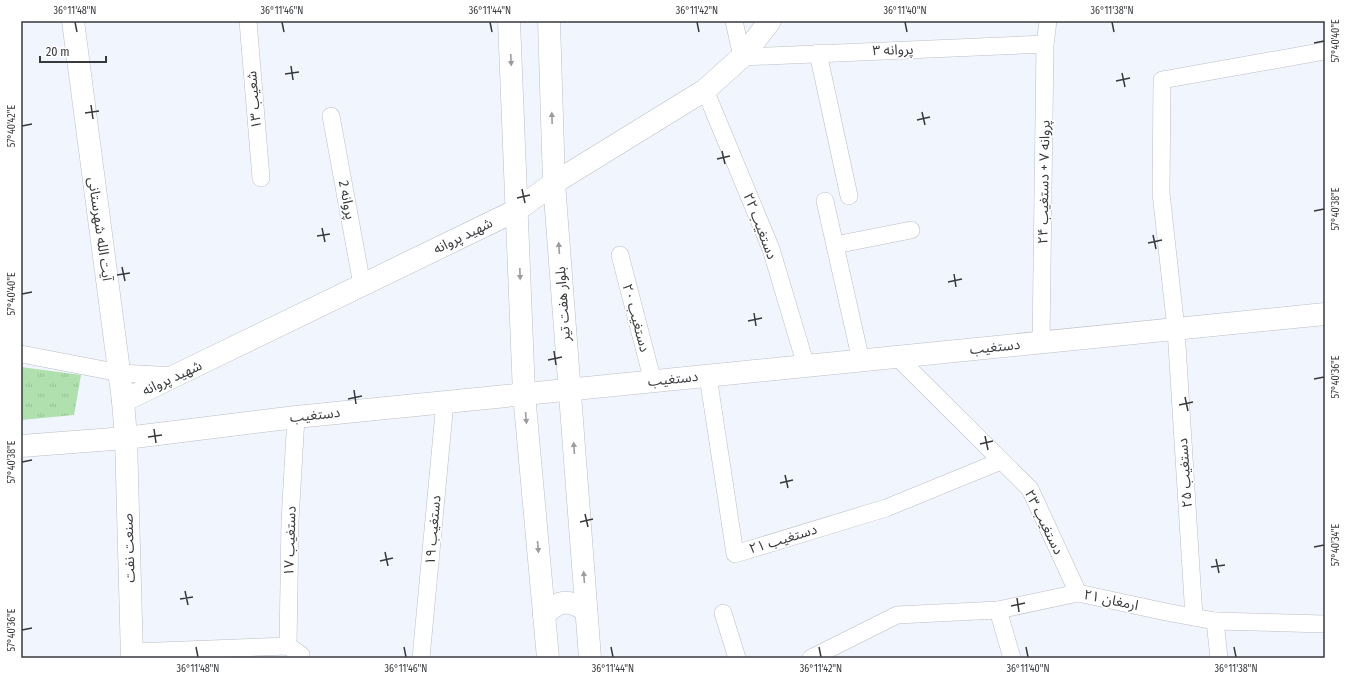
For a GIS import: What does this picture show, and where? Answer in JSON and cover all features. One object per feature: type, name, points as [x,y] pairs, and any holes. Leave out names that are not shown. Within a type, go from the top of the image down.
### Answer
[{"type":"main road","name":"آیت الله شهرستانی","points":[[73,21],[120,373],[126,438]]},
{"type":"main road","points":[[509,21],[524,394],[548,658]]},
{"type":"main road","name":"بلوار هفت تیر","points":[[549,21],[554,183],[590,658]]},
{"type":"main road","name":"شهید پروانه","points":[[123,401],[517,210],[554,183],[705,90],[742,57],[770,21]]},
{"type":"main road","name":"دستغیب","points":[[21,446],[126,438],[296,417],[1325,314]]},
{"type":"main road","name":"صنعت نفت","points":[[126,438],[132,655]]},
{"type":"main road","points":[[544,616],[552,607],[564,602],[576,604],[586,610]]},
{"type":"street","name":"شعیب ۱۳","points":[[248,21],[261,178]]},
{"type":"street","points":[[734,21],[742,57]]},
{"type":"street","name":"پروانه ۷ + دستغیب ۲۴","points":[[1041,343],[1045,44],[1048,21]]},
{"type":"street","name":"پروانه ۳","points":[[742,57],[1045,44]]},
{"type":"street","name":"دستغیب ۲۵","points":[[1194,617],[1176,329],[1161,193],[1162,80],[1325,51]]},
{"type":"street","points":[[818,53],[849,196]]},
{"type":"street","name":"دستغیب ۲۲","points":[[705,90],[771,249],[806,366]]},
{"type":"street","name":"پروانه 2","points":[[331,116],[362,285]]},
{"type":"street","points":[[825,201],[861,361]]},
{"type":"street","points":[[835,245],[911,230]]},
{"type":"street","name":"دستغیب ۲۰","points":[[620,255],[653,382]]},
{"type":"street","points":[[21,354],[120,373],[176,376]]},
{"type":"street","name":"دستغیب ۲۳","points":[[897,357],[1030,489],[1078,593]]},
{"type":"street","name":"دستغیب ۲۱","points":[[708,376],[735,554],[886,508],[1001,461]]},
{"type":"street","name":"دستغیب ۱۹","points":[[421,658],[445,402]]},
{"type":"street","name":"دستغیب ۱۷","points":[[288,646],[290,521],[296,417]]},
{"type":"street","name":"ارمغان ۲۱","points":[[811,658],[897,615],[998,610],[1078,593],[1215,621],[1325,624]]},
{"type":"street","points":[[998,610],[1012,658]]},
{"type":"street","points":[[723,613],[737,658]]},
{"type":"street","points":[[1215,621],[1219,658]]},
{"type":"street","points":[[132,655],[288,646],[301,655],[300,658]]},
{"type":"green space","points":[[21,367],[81,375],[74,415],[21,420]]}]
